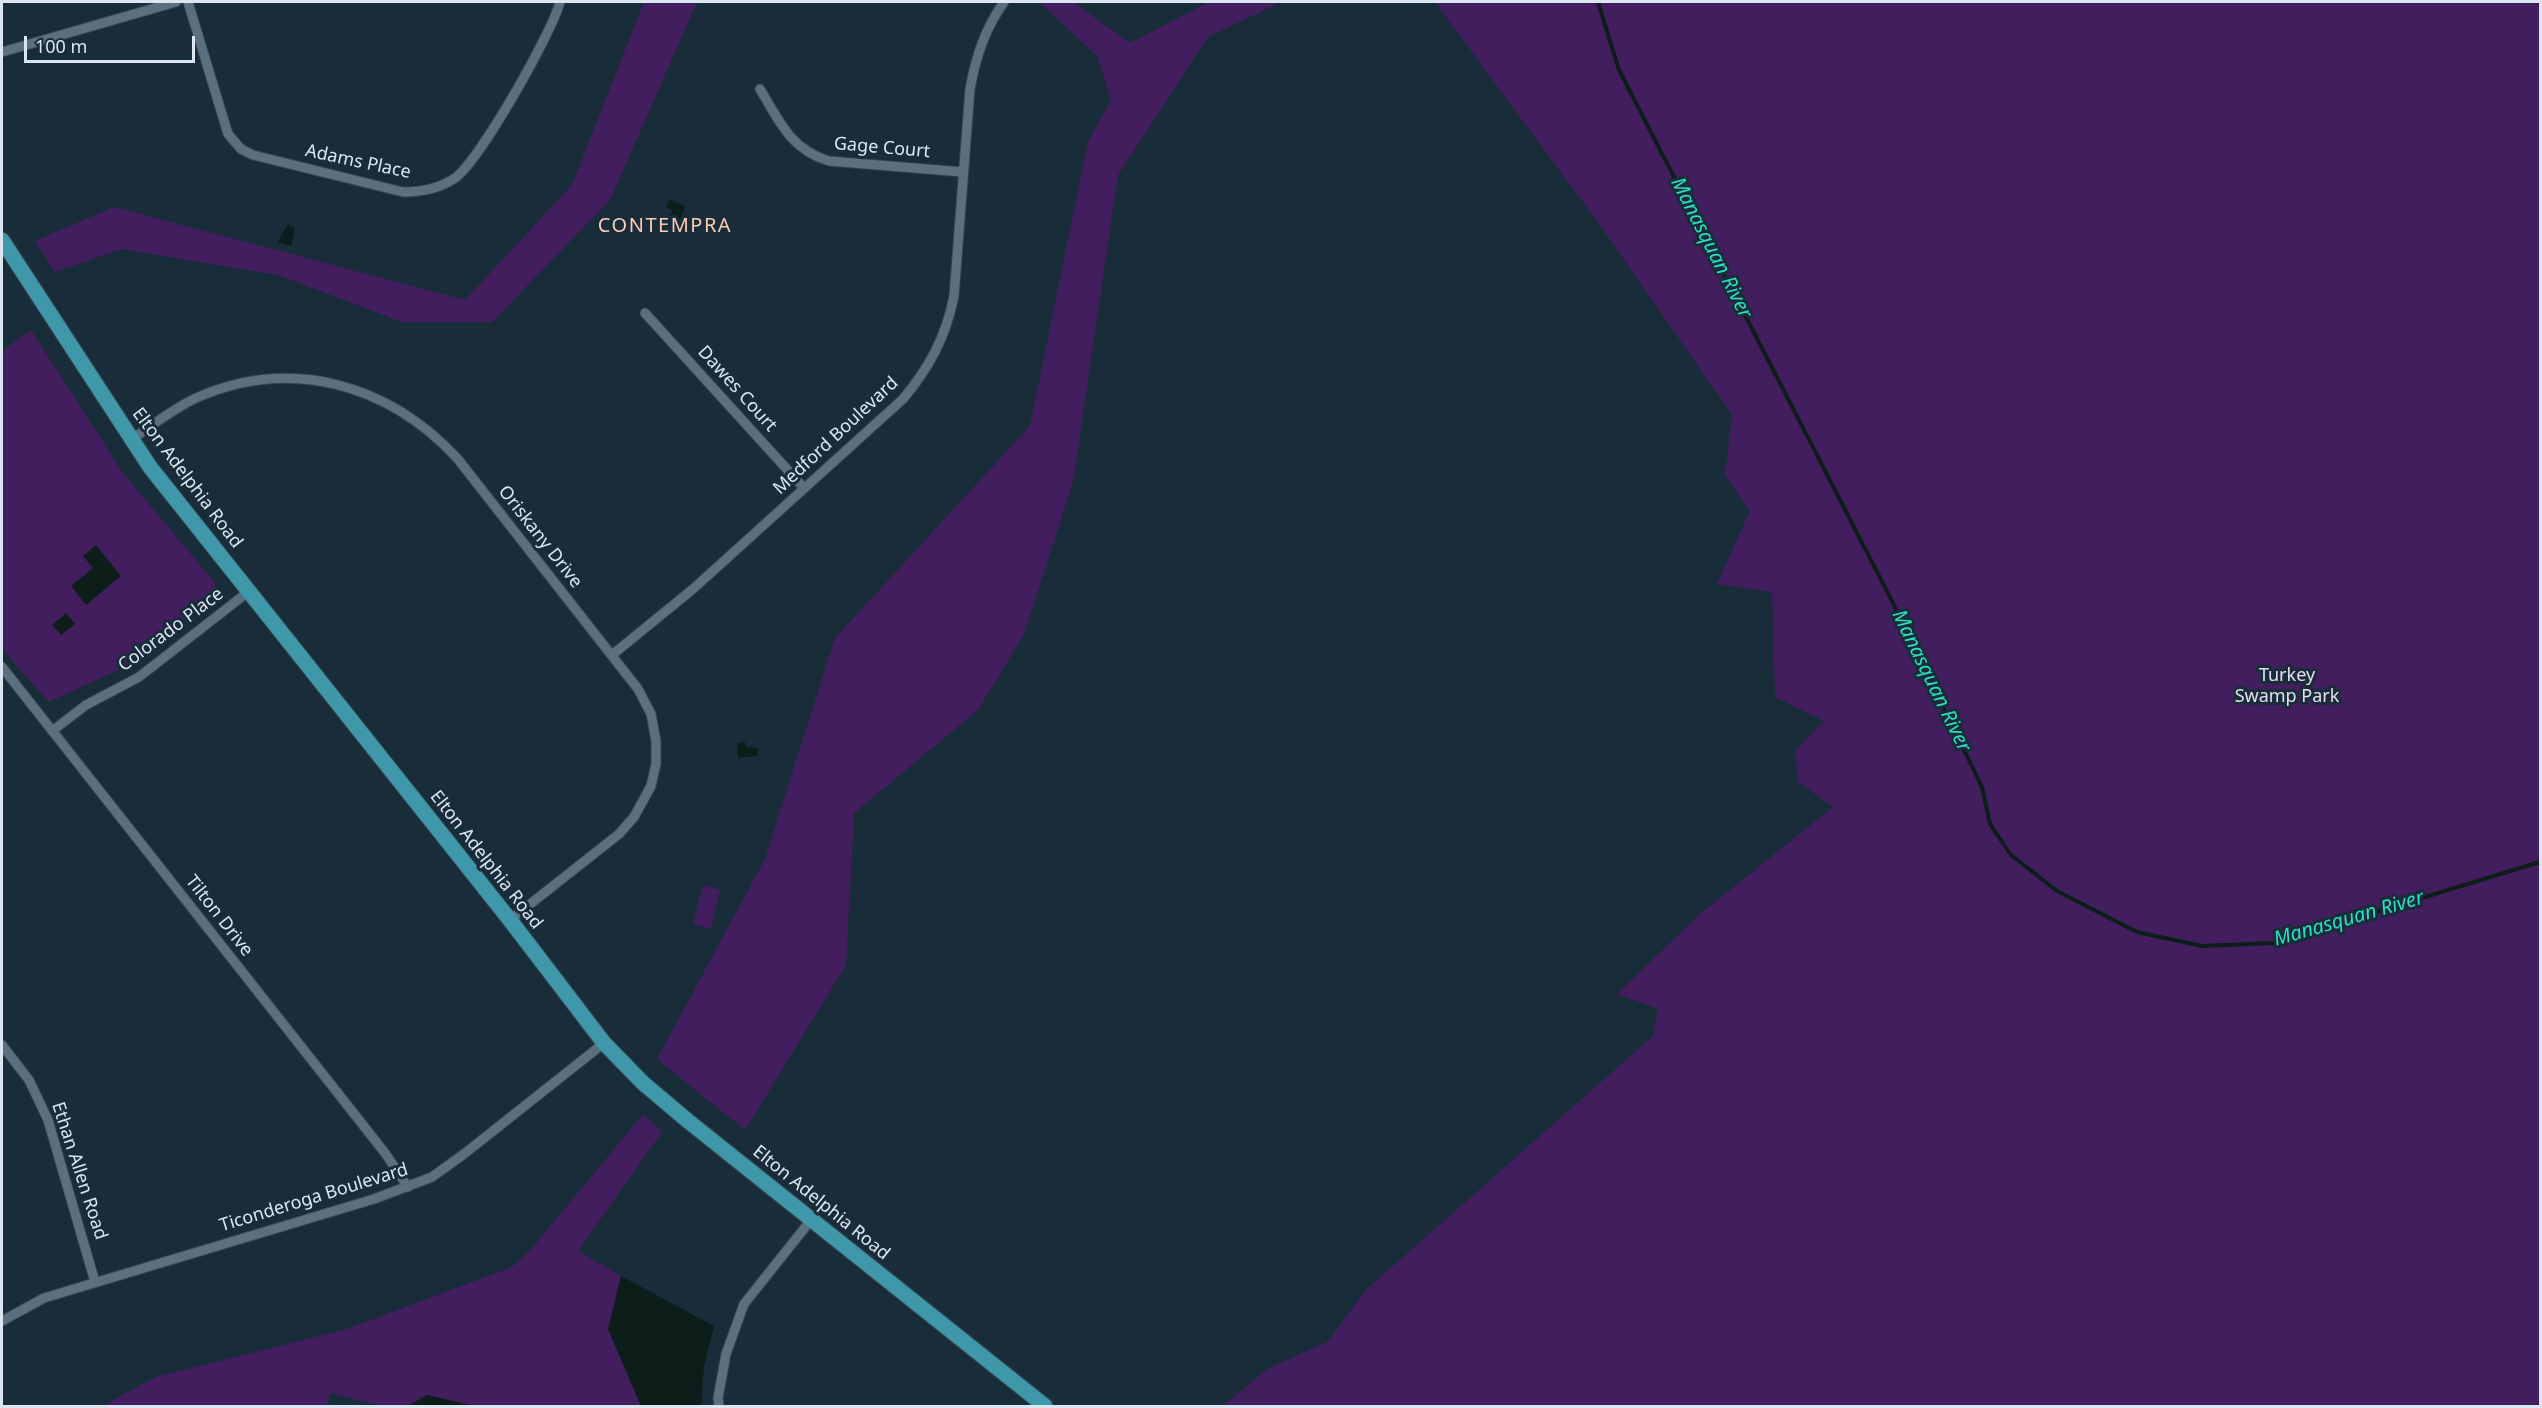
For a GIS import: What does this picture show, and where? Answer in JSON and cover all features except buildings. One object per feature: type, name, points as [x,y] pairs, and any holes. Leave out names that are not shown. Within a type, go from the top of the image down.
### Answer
[{"type":"main road","name":"Elton Adelphia Road","points":[[2,240],[131,440],[248,592],[510,920],[604,1043],[659,1097],[1045,1407]]},
{"type":"street","points":[[2,52],[176,2]]},
{"type":"street","name":"Adams Place","points":[[188,2],[228,134],[241,149],[403,192],[419,192],[443,185],[468,165],[547,36],[560,2]]},
{"type":"street","name":"Medford Boulevard","points":[[612,655],[693,589],[903,399],[921,377],[936,352],[947,326],[954,296],[963,172],[974,67],[985,34],[1004,2]]},
{"type":"street","name":"Gage Court","points":[[760,89],[792,141],[816,157],[829,161],[963,172]]},
{"type":"street","name":"Dawes Court","points":[[645,313],[804,488]]},
{"type":"street","name":"Oriskany Drive","points":[[131,440],[194,399],[228,387],[262,380],[296,378],[316,380],[368,394],[396,407],[439,439],[612,655],[638,689],[651,714],[655,728],[656,758],[651,786],[640,809],[619,834],[510,920]]},
{"type":"street","name":"Colorado Place","points":[[52,730],[86,705],[139,677],[248,592]]},
{"type":"street","name":"Tilton Drive","points":[[2,667],[378,1144],[408,1187]]},
{"type":"street","name":"Ticonderoga Boulevard","points":[[2,1321],[44,1298],[408,1187],[432,1177],[604,1043]]},
{"type":"street","name":"Ethan Allen Road","points":[[2,1045],[29,1080],[40,1100],[95,1281]]},
{"type":"street","points":[[719,1407],[718,1398],[726,1354],[744,1304],[811,1220]]},
{"type":"green space","points":[[644,2],[697,2],[610,200],[492,322],[402,322],[278,275],[122,249],[55,272],[35,241],[114,207],[465,300],[572,185]]},
{"type":"green space","points":[[1039,2],[1073,2],[1130,43],[1209,2],[1281,2],[1208,37],[1118,175],[1073,482],[1024,634],[978,710],[854,813],[846,965],[745,1130],[657,1059],[765,859],[835,638],[1030,426],[1088,142],[1111,100],[1098,57]]},
{"type":"green space","name":"Turkey Swamp Park","points":[[1435,2],[2540,2],[2540,1406],[1223,1406],[1267,1369],[1327,1342],[1367,1289],[1653,1036],[1658,1009],[1617,994],[1700,914],[1833,807],[1798,782],[1795,751],[1824,721],[1775,697],[1772,592],[1717,584],[1750,511],[1725,475],[1732,415],[1602,228]]},
{"type":"green space","points":[[31,330],[123,473],[215,583],[215,600],[120,669],[49,702],[2,649],[2,351]]},
{"type":"green space","points":[[703,885],[720,890],[711,929],[693,924]]},
{"type":"green space","points":[[643,1114],[662,1132],[578,1251],[621,1276],[608,1329],[641,1406],[474,1406],[427,1395],[408,1406],[381,1406],[330,1393],[327,1406],[102,1406],[156,1377],[347,1329],[512,1267],[533,1247]]},
{"type":"shaded area","points":[[669,199],[685,206],[677,227],[667,223],[672,210],[666,207]]},
{"type":"shaded area","points":[[288,224],[295,228],[291,246],[278,241]]},
{"type":"shaded area","points":[[96,545],[121,576],[86,605],[71,586],[93,568],[83,556]]},
{"type":"shaded area","points":[[66,613],[75,624],[61,635],[52,625]]},
{"type":"shaded area","points":[[745,742],[746,747],[758,748],[757,756],[738,758],[737,743]]},
{"type":"shaded area","points":[[621,1276],[714,1326],[704,1366],[701,1406],[641,1406],[608,1329]]},
{"type":"shaded area","points":[[427,1395],[474,1406],[408,1406]]},
{"type":"waterway","name":"Manasquan River","points":[[1598,2],[1619,70],[1892,601],[1982,787],[1990,824],[2011,855],[2057,891],[2137,932],[2202,946],[2274,943],[2540,862]]},
{"type":"district","name":"CONTEMPRA","points":[[665,226]]}]
